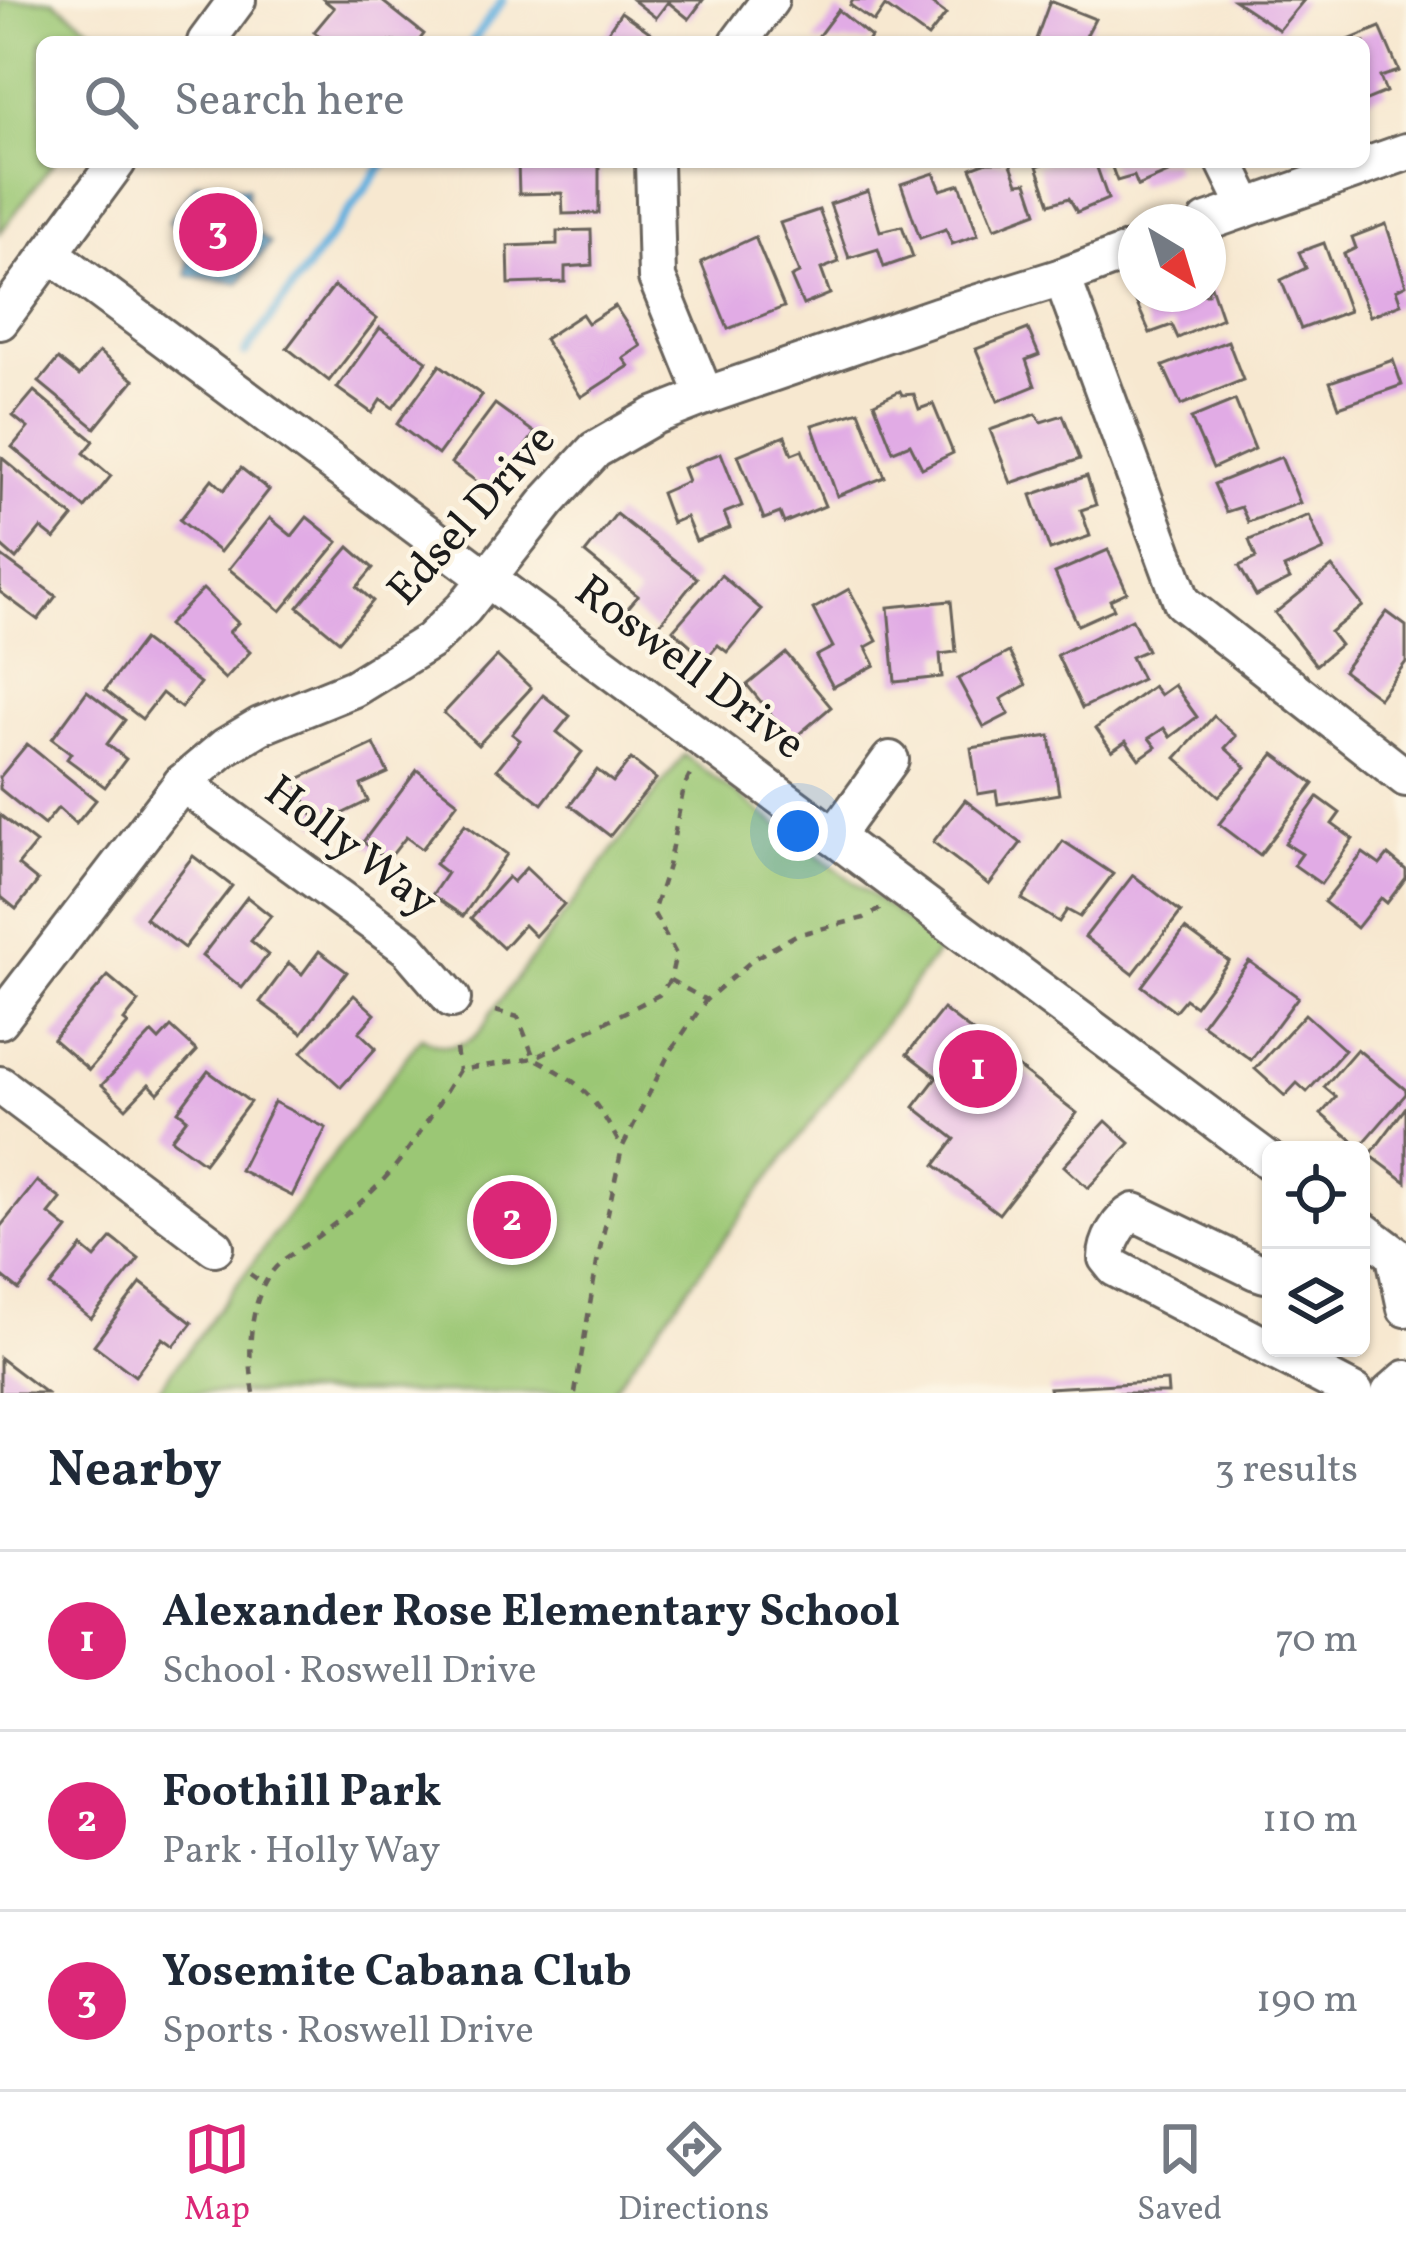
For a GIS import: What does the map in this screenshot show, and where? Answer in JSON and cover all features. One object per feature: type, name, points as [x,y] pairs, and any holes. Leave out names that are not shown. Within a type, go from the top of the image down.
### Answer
[{"type":"street","points":[[210,36],[237,0]]},
{"type":"street","points":[[743,36],[770,0]]},
{"type":"street","points":[[1370,164],[1406,152]]},
{"type":"street","points":[[0,321],[113,168]]},
{"type":"street","points":[[654,168],[657,278],[705,396]]},
{"type":"street","points":[[1228,168],[1246,207]]},
{"type":"street","points":[[1226,215],[1359,168]]},
{"type":"street","name":"Roswell Drive","points":[[50,253],[1262,1155]]},
{"type":"street","name":"Edsel Drive","points":[[0,1021],[182,783],[225,747],[260,726],[353,688],[430,640],[454,620],[548,501],[596,450],[641,423],[705,396],[1118,256]]},
{"type":"street","points":[[1062,277],[1182,602],[1406,778]]},
{"type":"street","points":[[834,837],[890,760]]},
{"type":"street","name":"Holly Way","points":[[182,783],[408,948],[452,999]]},
{"type":"street","points":[[0,1085],[215,1246]]},
{"type":"street","points":[[1262,1273],[1134,1212],[1107,1247],[1107,1258],[1115,1268],[1262,1345]]},
{"type":"street","points":[[1370,1236],[1401,1259],[1406,1308]]},
{"type":"street","points":[[1286,1357],[1355,1393]]},
{"type":"street","points":[[1390,1393],[1406,1379]]},
{"type":"path","points":[[459,1070],[534,1058],[658,995],[670,980],[676,954],[653,912],[684,787],[694,766]]},
{"type":"path","points":[[575,1393],[622,1148],[669,1054],[706,1000],[754,958],[796,935],[875,913],[898,886]]},
{"type":"path","points":[[670,980],[706,1000]]},
{"type":"path","points":[[495,1011],[518,1017],[534,1058],[573,1078],[599,1106],[622,1148]]},
{"type":"path","points":[[254,1393],[250,1370],[254,1318],[264,1284],[278,1265],[359,1204],[386,1177],[459,1070],[456,1049]]},
{"type":"path","points":[[250,1274],[264,1284]]},
{"type":"green space","points":[[0,0],[53,0],[102,36],[36,36],[36,168],[49,168],[0,233]]},
{"type":"green space","points":[[684,755],[941,947],[610,1393],[156,1393],[421,1037],[452,1046],[479,1033]]},
{"type":"water","points":[[197,183],[247,188],[245,224],[270,243],[239,283],[187,275],[189,241],[169,221]]},
{"type":"building","points":[[324,0],[381,0],[424,34],[319,36],[314,32],[334,8]]},
{"type":"building","points":[[633,0],[703,0],[689,19],[668,2],[656,18]]},
{"type":"building","points":[[853,0],[927,0],[946,14],[927,36],[885,6],[874,22],[850,5]]},
{"type":"building","points":[[1234,0],[1304,0],[1279,30]]},
{"type":"building","points":[[1050,1],[1095,19],[1086,36],[1037,36]]},
{"type":"building","points":[[838,10],[870,36],[818,36]]},
{"type":"building","points":[[621,12],[655,36],[605,36]]},
{"type":"building","points":[[1380,27],[1399,71],[1380,77],[1386,92],[1370,99],[1370,36],[1358,36]]},
{"type":"building","points":[[518,168],[599,168],[599,213],[563,214],[562,193],[519,194]]},
{"type":"building","points":[[971,168],[1012,168],[1018,183],[1027,182],[1037,212],[995,228]]},
{"type":"building","points":[[1038,168],[1097,168],[1108,199],[1077,212],[1069,198],[1050,204]]},
{"type":"building","points":[[1112,168],[1175,170],[1138,186],[1134,176],[1117,181]]},
{"type":"building","points":[[934,173],[941,190],[960,184],[978,235],[952,244],[946,229],[920,238],[901,184]]},
{"type":"building","points":[[868,191],[880,231],[902,226],[913,257],[884,267],[878,249],[849,258],[830,204]]},
{"type":"building","points":[[819,210],[839,262],[821,269],[830,294],[803,305],[791,277],[799,273],[780,223]]},
{"type":"building","points":[[1386,224],[1406,285],[1396,290],[1401,304],[1370,316],[1344,254],[1356,248],[1352,237]]},
{"type":"building","points":[[591,230],[592,265],[565,267],[565,282],[509,284],[508,246],[557,244],[557,231]]},
{"type":"building","points":[[755,237],[784,307],[728,329],[701,262]]},
{"type":"building","points":[[1324,243],[1349,311],[1301,329],[1281,280],[1306,268],[1299,252]]},
{"type":"building","points":[[334,286],[377,319],[329,381],[287,348]]},
{"type":"building","points":[[615,306],[641,346],[623,358],[629,366],[581,397],[544,339],[582,314],[588,323]]},
{"type":"building","points":[[1141,312],[1220,312],[1222,318],[1178,338],[1172,325],[1150,333]]},
{"type":"building","points":[[380,328],[427,361],[393,408],[381,399],[372,413],[337,388]]},
{"type":"building","points":[[1028,329],[1039,355],[1026,360],[1035,386],[998,401],[976,349]]},
{"type":"building","points":[[1228,341],[1243,380],[1181,405],[1163,366]]},
{"type":"building","points":[[99,352],[134,380],[95,428],[39,382],[58,359],[79,376]]},
{"type":"building","points":[[1393,360],[1402,385],[1339,407],[1330,382]]},
{"type":"building","points":[[440,365],[482,395],[438,455],[397,424]]},
{"type":"building","points":[[34,391],[94,441],[84,453],[111,476],[85,508],[12,447],[28,428],[13,416]]},
{"type":"building","points":[[900,391],[914,394],[919,409],[933,404],[953,453],[922,468],[910,444],[893,451],[874,403]]},
{"type":"building","points":[[1235,400],[1255,449],[1213,468],[1191,418]]},
{"type":"building","points":[[495,404],[535,433],[492,493],[451,463]]},
{"type":"building","points":[[859,411],[885,477],[837,496],[812,425]]},
{"type":"building","points":[[1036,414],[1041,422],[1063,415],[1080,459],[1011,483],[990,430]]},
{"type":"building","points":[[785,436],[792,454],[802,450],[825,506],[784,523],[780,513],[764,519],[738,455]]},
{"type":"building","points":[[721,453],[742,506],[724,513],[730,528],[696,541],[686,517],[672,523],[661,493],[688,481],[683,468]]},
{"type":"building","points":[[1281,457],[1300,503],[1248,522],[1241,507],[1226,512],[1214,484]]},
{"type":"building","points":[[2,458],[73,517],[55,539],[41,528],[16,559],[0,545]]},
{"type":"building","points":[[241,468],[269,490],[220,552],[180,520],[212,479],[224,490]]},
{"type":"building","points":[[1087,476],[1096,505],[1081,510],[1090,536],[1050,550],[1031,495]]},
{"type":"building","points":[[616,514],[697,578],[655,630],[628,608],[638,596],[585,553]]},
{"type":"building","points":[[1309,515],[1324,550],[1284,568],[1290,579],[1256,596],[1239,566],[1256,558],[1249,540]]},
{"type":"building","points":[[307,517],[338,542],[281,611],[229,569],[270,518],[292,536]]},
{"type":"building","points":[[349,547],[373,568],[357,587],[373,601],[339,641],[298,607]]},
{"type":"building","points":[[1108,550],[1127,592],[1110,600],[1114,609],[1078,625],[1055,573]]},
{"type":"building","points":[[0,555],[56,596],[38,620],[0,592]]},
{"type":"building","points":[[1332,567],[1363,606],[1330,632],[1340,645],[1316,665],[1275,613]]},
{"type":"building","points":[[721,575],[762,610],[727,652],[718,645],[706,659],[673,630]]},
{"type":"building","points":[[203,589],[238,623],[229,632],[250,652],[225,679],[168,625]]},
{"type":"building","points":[[849,589],[877,641],[866,647],[875,665],[833,687],[816,656],[833,647],[813,609]]},
{"type":"building","points":[[951,601],[956,652],[940,654],[942,677],[895,682],[888,607]]},
{"type":"building","points":[[1387,612],[1406,626],[1406,662],[1379,698],[1343,671]]},
{"type":"building","points":[[1132,619],[1147,650],[1131,657],[1142,679],[1082,708],[1057,655]]},
{"type":"building","points":[[143,640],[200,683],[181,708],[162,693],[142,719],[105,690]]},
{"type":"building","points":[[1009,652],[1026,685],[1001,699],[1009,714],[984,727],[958,679]]},
{"type":"building","points":[[786,653],[831,707],[792,740],[747,685]]},
{"type":"building","points":[[497,656],[531,688],[478,745],[444,713]]},
{"type":"building","points":[[1174,685],[1197,717],[1170,737],[1164,728],[1149,738],[1156,747],[1139,759],[1126,741],[1112,751],[1096,728],[1153,686],[1160,695]]},
{"type":"building","points":[[87,691],[125,720],[107,744],[126,759],[105,787],[67,759],[71,753],[52,739]]},
{"type":"building","points":[[543,695],[570,716],[557,732],[582,752],[542,804],[497,769],[520,740],[512,734]]},
{"type":"building","points":[[1214,716],[1236,736],[1225,748],[1246,767],[1219,796],[1176,758]]},
{"type":"building","points":[[1050,736],[1059,794],[998,804],[996,791],[978,794],[971,748]]},
{"type":"building","points":[[27,744],[96,800],[76,824],[58,808],[44,825],[0,789],[0,777]]},
{"type":"building","points":[[374,744],[388,773],[361,785],[368,801],[317,826],[296,780]]},
{"type":"building","points":[[1274,754],[1314,784],[1260,855],[1219,824]]},
{"type":"building","points":[[631,759],[656,779],[610,836],[570,805],[597,770],[613,782]]},
{"type":"building","points":[[417,770],[458,802],[422,849],[406,837],[388,860],[363,842]]},
{"type":"building","points":[[1318,797],[1340,813],[1332,824],[1353,839],[1321,884],[1294,865],[1302,854],[1285,843]]},
{"type":"building","points":[[965,800],[1021,843],[989,885],[933,842]]},
{"type":"building","points":[[0,815],[36,843],[18,865],[38,881],[16,909],[0,896]]},
{"type":"building","points":[[465,824],[507,854],[463,916],[432,895],[447,873],[435,864]]},
{"type":"building","points":[[1063,841],[1113,874],[1080,917],[1067,910],[1059,922],[1022,899]]},
{"type":"building","points":[[1363,853],[1380,865],[1388,855],[1406,870],[1406,878],[1387,903],[1381,898],[1357,928],[1324,902]]},
{"type":"building","points":[[193,856],[232,886],[184,948],[145,918]]},
{"type":"building","points":[[526,868],[564,904],[535,936],[524,925],[503,948],[471,918],[508,877],[513,882]]},
{"type":"building","points":[[1133,875],[1181,912],[1133,974],[1085,937]]},
{"type":"building","points":[[247,897],[271,916],[251,941],[268,955],[242,988],[202,956]]},
{"type":"building","points":[[1185,929],[1229,961],[1195,1006],[1185,999],[1175,1011],[1142,986]]},
{"type":"building","points":[[319,951],[347,972],[302,1033],[260,1002],[289,963],[302,974]]},
{"type":"building","points":[[1249,961],[1298,997],[1251,1060],[1202,1024]]},
{"type":"building","points":[[108,976],[139,1002],[124,1021],[128,1024],[89,1070],[53,1039]]},
{"type":"building","points":[[354,995],[375,1014],[359,1032],[376,1048],[341,1087],[302,1052]]},
{"type":"building","points":[[943,1009],[1077,1113],[999,1214],[935,1165],[955,1139],[914,1107],[937,1077],[907,1054]]},
{"type":"building","points":[[1305,1014],[1345,1050],[1307,1092],[1297,1083],[1285,1096],[1255,1069]]},
{"type":"building","points":[[171,1027],[197,1051],[158,1093],[149,1084],[126,1108],[102,1085],[152,1033],[159,1040]]},
{"type":"building","points":[[1357,1049],[1406,1094],[1365,1141],[1353,1141],[1321,1114],[1336,1097],[1324,1087]]},
{"type":"building","points":[[208,1071],[250,1102],[204,1163],[171,1139],[187,1118],[178,1111]]},
{"type":"building","points":[[274,1102],[326,1128],[292,1196],[240,1170]]},
{"type":"building","points":[[1406,1107],[1406,1182],[1370,1155]]},
{"type":"building","points":[[1106,1121],[1130,1143],[1088,1188],[1064,1166]]},
{"type":"building","points":[[37,1181],[61,1199],[49,1214],[68,1229],[19,1290],[0,1275],[0,1227]]},
{"type":"building","points":[[112,1238],[139,1259],[91,1319],[50,1286],[82,1247],[95,1258]]},
{"type":"building","points":[[141,1283],[192,1323],[174,1346],[163,1338],[135,1376],[94,1345]]},
{"type":"building","points":[[0,1358],[46,1393],[0,1393]]},
{"type":"building","points":[[1167,1381],[1168,1393],[1050,1393],[1049,1388]]},
{"type":"waterway","points":[[476,36],[503,0]]},
{"type":"waterway","points":[[245,353],[381,168]]},
{"type":"place","name":"Yosemite Cabana Club","points":[[218,232]]},
{"type":"place","name":"Alexander Rose Elementary School","points":[[978,1069]]},
{"type":"place","name":"Foothill Park","points":[[512,1220]]}]
